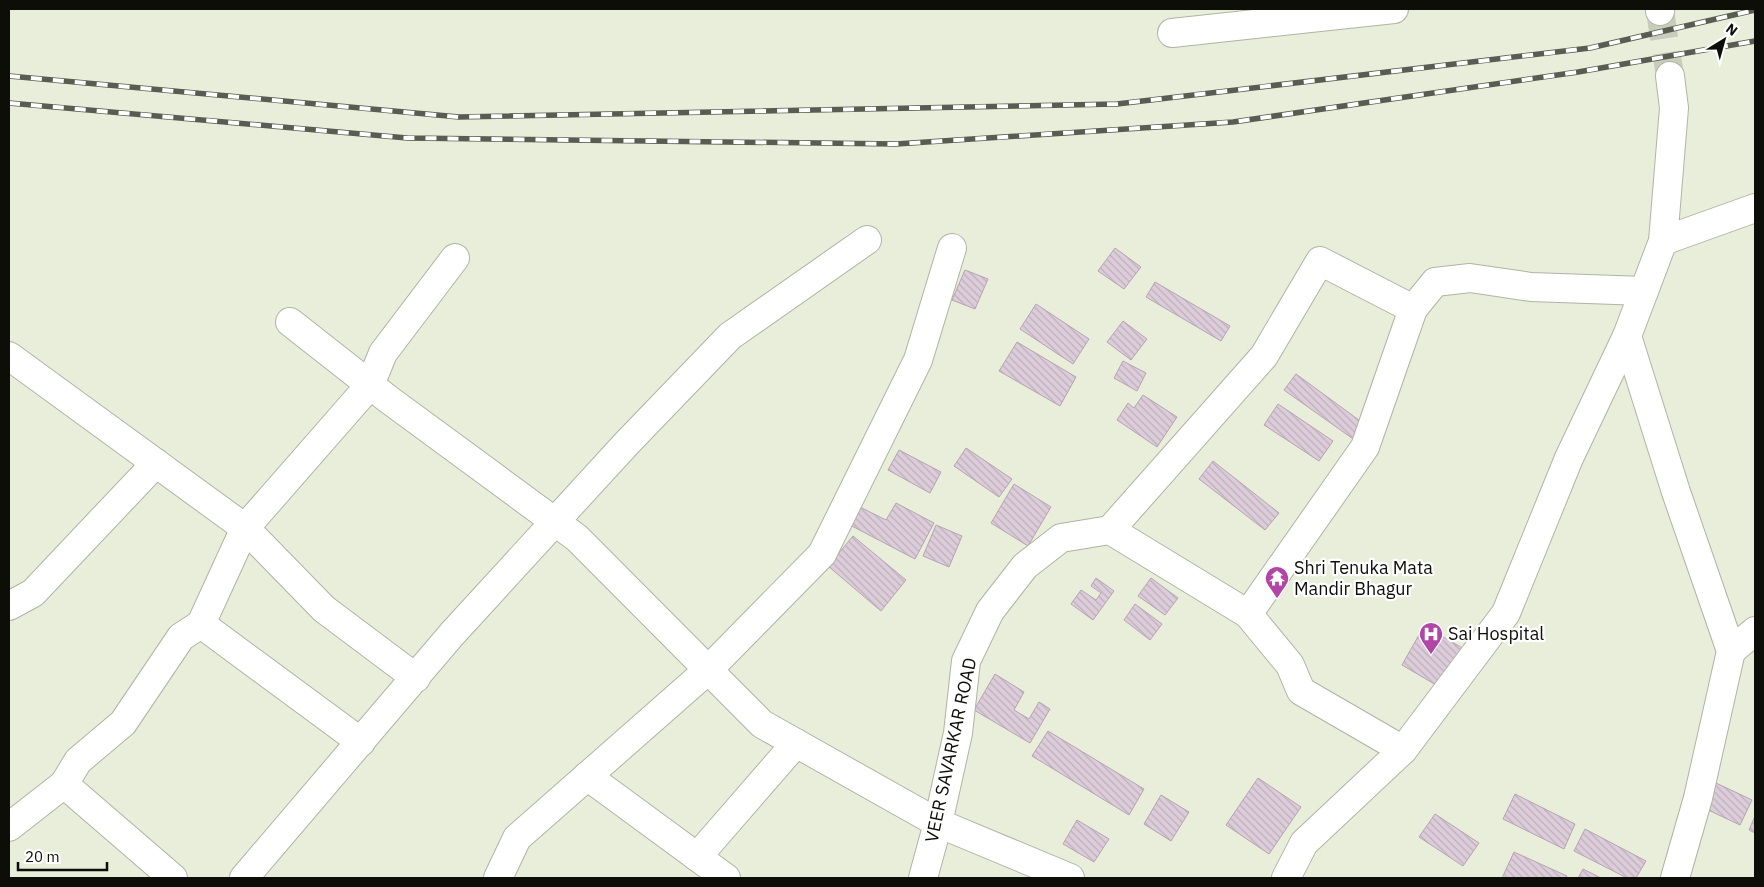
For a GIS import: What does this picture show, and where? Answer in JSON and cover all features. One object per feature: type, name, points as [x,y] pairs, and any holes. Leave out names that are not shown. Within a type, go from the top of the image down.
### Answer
[{"type":"street","points":[[1172,32],[1362,10],[1394,9]]},
{"type":"street","points":[[1286,878],[1304,843],[1403,750],[1506,613],[1569,458],[1626,336],[1662,241],[1674,108],[1670,76]]},
{"type":"street","points":[[1662,241],[1755,208]]},
{"type":"street","points":[[244,878],[452,634],[626,444],[730,336],[868,240]]},
{"type":"street","points":[[498,878],[517,838],[708,670],[822,554],[918,360],[952,248]]},
{"type":"street","points":[[9,827],[64,784],[78,761],[123,723],[182,637],[201,624],[245,528],[370,385],[383,353],[455,258]]},
{"type":"street","points":[[1403,750],[1301,691],[1290,665],[1248,614],[1110,530],[1264,356],[1320,261],[1413,309]]},
{"type":"street","points":[[1248,614],[1365,447],[1413,309],[1435,282],[1470,278],[1531,287],[1644,291]]},
{"type":"street","points":[[290,322],[370,385],[577,538],[762,724],[938,823],[1070,878]]},
{"type":"street","points":[[1626,336],[1676,492],[1731,651],[1698,798],[1675,878]]},
{"type":"street","points":[[9,356],[245,528],[324,609],[416,678]]},
{"type":"street","points":[[9,606],[33,593],[156,463]]},
{"type":"street","name":"VEER SAVARKAR ROAD","points":[[922,878],[938,823],[958,733],[966,662],[990,611],[1025,566],[1061,538],[1110,530]]},
{"type":"street","points":[[201,624],[361,742]]},
{"type":"street","points":[[1731,651],[1755,631]]},
{"type":"street","points":[[697,857],[796,743]]},
{"type":"street","points":[[587,776],[726,878]]},
{"type":"street","points":[[64,784],[173,878]]},
{"type":"building","points":[[1115,248],[1141,267],[1124,289],[1098,271]]},
{"type":"building","points":[[965,270],[988,279],[975,309],[952,300]]},
{"type":"building","points":[[1155,282],[1230,326],[1221,341],[1146,297]]},
{"type":"building","points":[[1036,304],[1089,339],[1073,364],[1020,329]]},
{"type":"building","points":[[1123,321],[1147,339],[1131,360],[1107,342]]},
{"type":"building","points":[[1017,342],[1076,377],[1060,406],[999,371]]},
{"type":"building","points":[[1123,361],[1146,373],[1137,391],[1114,378]]},
{"type":"building","points":[[1296,374],[1367,426],[1356,441],[1284,390]]},
{"type":"building","points":[[1143,395],[1177,417],[1157,447],[1117,420],[1128,403],[1134,408]]},
{"type":"building","points":[[1278,404],[1333,441],[1319,461],[1264,425]]},
{"type":"building","points":[[966,448],[1012,479],[999,497],[954,466]]},
{"type":"building","points":[[899,450],[941,472],[930,493],[888,470]]},
{"type":"building","points":[[1213,461],[1279,513],[1265,530],[1199,479]]},
{"type":"building","points":[[1014,484],[1051,507],[1028,546],[991,523]]},
{"type":"building","points":[[896,503],[934,523],[915,559],[848,524],[858,506],[886,520]]},
{"type":"building","points":[[936,525],[962,536],[949,567],[923,556]]},
{"type":"building","points":[[853,536],[906,580],[881,611],[828,566]]},
{"type":"building","points":[[1096,578],[1114,591],[1093,620],[1071,604],[1081,590],[1096,600],[1101,593],[1091,586]]},
{"type":"building","points":[[1151,578],[1178,598],[1165,615],[1138,596]]},
{"type":"building","points":[[1135,604],[1162,624],[1150,640],[1124,620]]},
{"type":"building","points":[[1424,626],[1466,650],[1443,689],[1402,665]]},
{"type":"building","points":[[995,674],[1024,692],[1014,710],[1029,719],[1039,702],[1050,709],[1030,743],[974,710]]},
{"type":"building","points":[[1048,731],[1144,789],[1129,815],[1032,756]]},
{"type":"building","points":[[1258,778],[1301,807],[1269,854],[1226,825]]},
{"type":"building","points":[[1716,783],[1752,800],[1740,825],[1704,808]]},
{"type":"building","points":[[1515,794],[1575,824],[1564,849],[1503,819]]},
{"type":"building","points":[[1161,795],[1189,812],[1171,841],[1144,824]]},
{"type":"building","points":[[1435,814],[1479,843],[1463,866],[1419,837]]},
{"type":"building","points":[[1755,816],[1755,833],[1749,830]]},
{"type":"building","points":[[1077,820],[1109,839],[1094,862],[1063,844]]},
{"type":"building","points":[[1585,829],[1646,861],[1636,878],[1627,878],[1574,851]]},
{"type":"building","points":[[1514,852],[1567,876],[1566,878],[1502,878]]},
{"type":"building","points":[[1583,869],[1601,878],[1578,878]]},
{"type":"tunnel","points":[[1660,11],[1670,76]]},
{"type":"railway","points":[[9,76],[459,117],[1117,104],[1590,48],[1755,10]]},
{"type":"railway","points":[[9,103],[407,138],[896,144],[1233,122],[1578,72],[1755,41]]},
{"type":"place","name":"Shri Tenuka Mata Mandir Bhagur","points":[[1277,599]]},
{"type":"place","name":"Sai Hospital","points":[[1431,655]]}]
